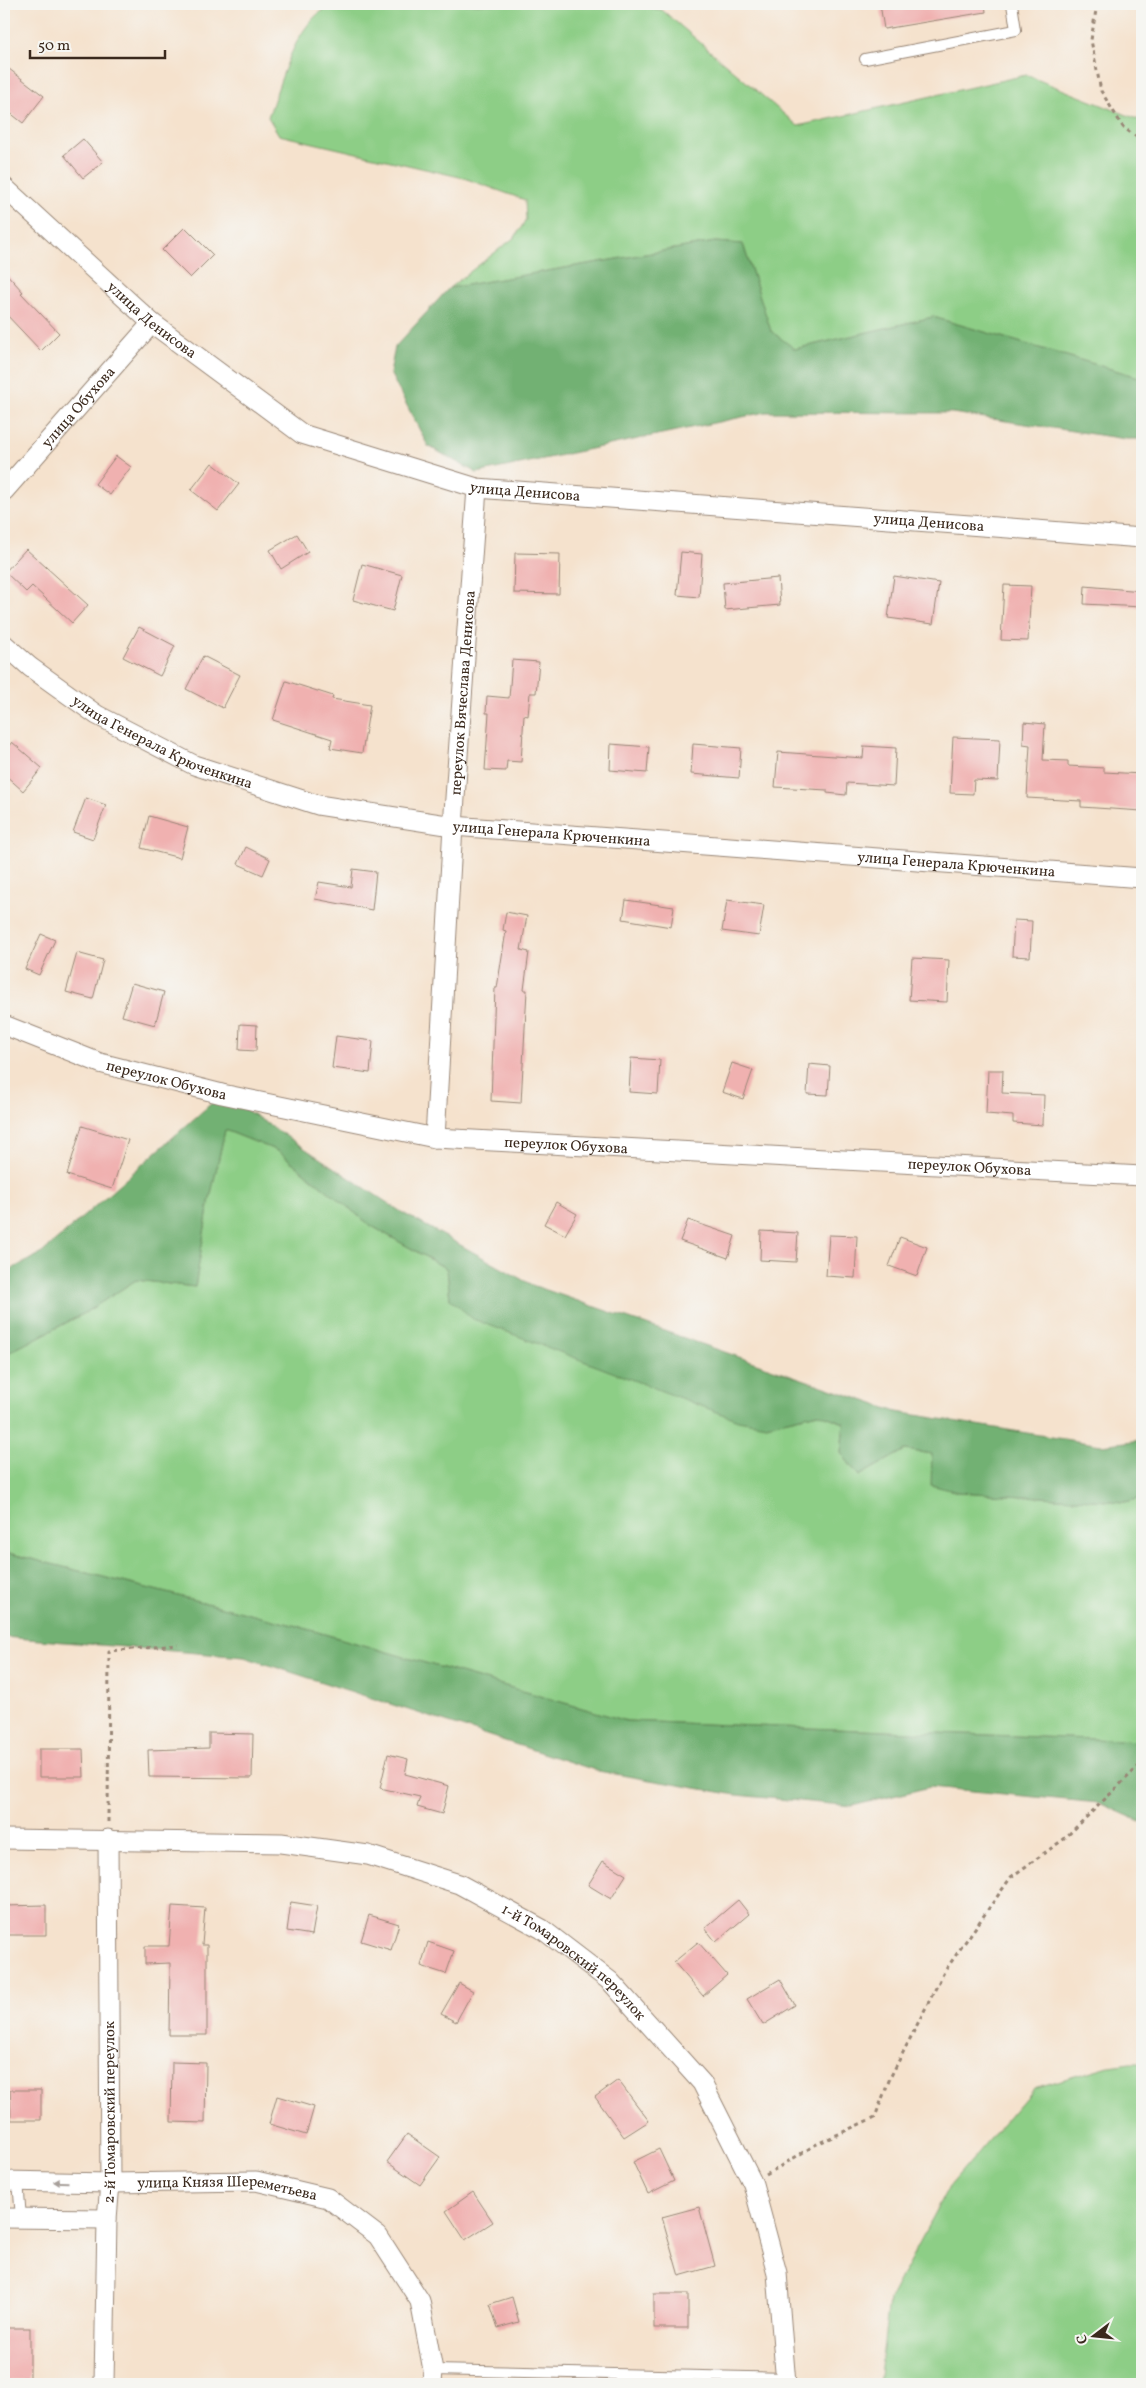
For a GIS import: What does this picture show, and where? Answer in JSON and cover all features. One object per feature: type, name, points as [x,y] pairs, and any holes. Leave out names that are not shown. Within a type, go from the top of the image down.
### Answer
[{"type":"street","name":"улица Денисова","points":[[4,186],[152,323],[302,434],[477,488],[1142,538]]},
{"type":"street","name":"улица Обухова","points":[[4,491],[152,323]]},
{"type":"street","name":"переулок Вячеслава Денисова","points":[[435,1138],[453,826],[477,488]]},
{"type":"street","name":"улица Генерала Крюченкина","points":[[4,644],[30,668],[96,715],[194,765],[318,805],[453,826],[1142,878]]},
{"type":"street","name":"переулок Обухова","points":[[4,1025],[100,1063],[222,1094],[435,1138],[1142,1176]]},
{"type":"street","name":"1-й Томаровский переулок","points":[[4,1839],[108,1839],[281,1843],[368,1855],[459,1884],[542,1930],[610,1981],[702,2083],[753,2184],[777,2273],[787,2381]]},
{"type":"street","name":"2-й Томаровский переулок","points":[[104,2384],[107,2219],[110,2183],[108,1839]]},
{"type":"street","name":"улица Князя Шереметьева","points":[[11,2181],[110,2183],[256,2180],[328,2198],[378,2236],[420,2301],[432,2377]]},
{"type":"street","points":[[12,2218],[107,2219]]},
{"type":"lane","points":[[865,59],[1016,30],[1012,4]]},
{"type":"lane","points":[[11,2181],[12,2218]]},
{"type":"lane","points":[[432,2377],[787,2381]]},
{"type":"path","points":[[1097,4],[1091,40],[1101,91],[1123,127],[1142,141]]},
{"type":"path","points":[[108,1839],[109,1651],[178,1645]]},
{"type":"path","points":[[753,2184],[815,2145],[875,2117],[890,2078],[944,1972],[1011,1878],[1064,1839],[1142,1763]]},
{"type":"green space","points":[[333,4],[631,4],[662,10],[798,126],[1026,75],[1142,121],[1142,378],[933,317],[795,349],[771,332],[743,244],[715,242],[449,288],[515,237],[526,220],[525,200],[464,178],[279,135],[268,117],[285,69],[299,37],[320,12]]},
{"type":"green space","points":[[715,242],[743,244],[771,331],[795,349],[933,317],[1142,378],[1142,439],[1126,439],[952,413],[766,412],[477,473],[428,446],[390,373],[395,347],[449,288]]},
{"type":"green space","points":[[222,1094],[403,1213],[532,1285],[897,1412],[1101,1445],[1142,1440],[1142,1498],[1125,1502],[958,1492],[931,1485],[932,1454],[905,1450],[859,1476],[841,1453],[844,1423],[818,1413],[766,1425],[738,1420],[473,1319],[450,1299],[447,1269],[370,1225],[278,1151],[225,1130],[209,1203],[195,1287],[136,1280],[83,1314],[4,1355],[4,1273],[42,1253]]},
{"type":"green space","points":[[225,1130],[278,1151],[370,1225],[447,1269],[450,1299],[766,1425],[818,1413],[844,1423],[841,1453],[859,1476],[905,1450],[932,1454],[958,1492],[1125,1502],[1142,1498],[1142,1741],[627,1721],[293,1625],[4,1552],[4,1355],[83,1314],[136,1280],[195,1287],[209,1203]]},
{"type":"green space","points":[[4,1552],[293,1625],[627,1721],[1142,1741],[1142,1822],[1099,1803],[930,1787],[852,1806],[736,1795],[598,1771],[244,1657],[4,1637]]},
{"type":"green space","points":[[1142,2063],[1142,2384],[879,2384],[889,2300],[949,2187],[1034,2088],[1109,2066]]},
{"type":"building","points":[[880,4],[985,4],[986,12],[884,29]]},
{"type":"building","points":[[4,65],[44,96],[23,123],[4,108]]},
{"type":"building","points":[[83,139],[103,162],[83,178],[64,155]]},
{"type":"building","points":[[185,227],[213,255],[190,278],[162,250]]},
{"type":"building","points":[[4,271],[23,292],[21,293],[59,333],[41,351],[4,312]]},
{"type":"building","points":[[116,456],[131,467],[110,495],[95,484]]},
{"type":"building","points":[[212,463],[239,484],[218,511],[191,490]]},
{"type":"building","points":[[297,534],[308,552],[281,569],[270,550]]},
{"type":"building","points":[[26,549],[88,605],[72,623],[32,586],[26,592],[5,572]]},
{"type":"building","points":[[681,552],[702,554],[699,597],[677,595]]},
{"type":"building","points":[[515,553],[560,554],[559,594],[514,593]]},
{"type":"building","points":[[362,564],[402,575],[393,611],[353,600]]},
{"type":"building","points":[[894,576],[939,583],[933,624],[888,618]]},
{"type":"building","points":[[778,578],[780,605],[725,610],[723,583]]},
{"type":"building","points":[[1004,585],[1031,586],[1028,641],[1001,640]]},
{"type":"building","points":[[1085,586],[1142,591],[1142,607],[1084,604]]},
{"type":"building","points":[[139,627],[175,646],[160,676],[123,657]]},
{"type":"building","points":[[203,656],[240,675],[223,708],[186,689]]},
{"type":"building","points":[[512,660],[539,662],[536,693],[530,693],[528,716],[524,715],[521,762],[507,761],[506,771],[485,770],[489,713],[486,713],[487,696],[509,698]]},
{"type":"building","points":[[286,681],[333,696],[332,699],[370,705],[362,753],[330,748],[332,739],[273,720]]},
{"type":"building","points":[[1024,722],[1045,724],[1043,760],[1068,761],[1068,766],[1104,768],[1104,772],[1142,774],[1142,811],[1081,807],[1081,801],[1027,798],[1030,745],[1023,744]]},
{"type":"building","points":[[953,737],[1000,739],[998,781],[974,780],[973,794],[950,793]]},
{"type":"building","points":[[12,742],[42,768],[23,791],[4,774],[4,752]]},
{"type":"building","points":[[611,744],[649,747],[647,773],[610,770]]},
{"type":"building","points":[[693,744],[741,748],[739,778],[691,774]]},
{"type":"building","points":[[864,746],[896,748],[894,786],[847,783],[846,795],[827,793],[827,790],[775,787],[778,752],[863,758]]},
{"type":"building","points":[[86,798],[106,805],[93,839],[73,832]]},
{"type":"building","points":[[149,816],[188,827],[180,858],[141,848]]},
{"type":"building","points":[[246,847],[270,859],[263,875],[238,864]]},
{"type":"building","points":[[353,869],[376,872],[372,910],[315,899],[319,882],[351,887]]},
{"type":"building","points":[[626,900],[674,907],[671,927],[623,919]]},
{"type":"building","points":[[727,900],[764,905],[759,936],[722,931]]},
{"type":"building","points":[[506,912],[527,916],[521,950],[529,952],[524,990],[527,990],[521,1103],[491,1101],[495,988],[497,988],[506,931],[503,930]]},
{"type":"building","points":[[1014,920],[1032,921],[1030,957],[1012,956]]},
{"type":"building","points":[[41,934],[55,940],[39,975],[25,969]]},
{"type":"building","points":[[77,953],[103,960],[93,999],[66,992]]},
{"type":"building","points":[[912,958],[949,960],[947,1002],[909,1000]]},
{"type":"building","points":[[132,983],[164,992],[155,1025],[122,1016]]},
{"type":"building","points":[[240,1024],[257,1025],[256,1051],[239,1050]]},
{"type":"building","points":[[336,1036],[373,1041],[370,1073],[332,1068]]},
{"type":"building","points":[[631,1058],[660,1060],[658,1094],[629,1092]]},
{"type":"building","points":[[732,1063],[753,1070],[743,1099],[722,1092]]},
{"type":"building","points":[[809,1064],[830,1066],[828,1095],[807,1094]]},
{"type":"building","points":[[988,1070],[1003,1070],[1002,1093],[1044,1095],[1043,1125],[1013,1123],[1013,1116],[986,1114]]},
{"type":"building","points":[[82,1126],[128,1140],[112,1189],[67,1175]]},
{"type":"building","points":[[556,1202],[577,1214],[565,1235],[544,1224]]},
{"type":"building","points":[[688,1220],[735,1236],[728,1258],[680,1241]]},
{"type":"building","points":[[761,1231],[798,1233],[796,1262],[760,1260]]},
{"type":"building","points":[[829,1235],[857,1236],[855,1278],[826,1276]]},
{"type":"building","points":[[900,1237],[927,1247],[917,1276],[889,1266]]},
{"type":"building","points":[[209,1733],[253,1734],[252,1778],[149,1777],[148,1750],[209,1748]]},
{"type":"building","points":[[39,1749],[83,1749],[84,1777],[39,1777]]},
{"type":"building","points":[[388,1754],[408,1759],[405,1774],[449,1786],[442,1814],[417,1807],[420,1797],[380,1788]]},
{"type":"building","points":[[603,1861],[626,1875],[611,1899],[588,1885]]},
{"type":"building","points":[[738,1900],[749,1914],[716,1942],[705,1928]]},
{"type":"building","points":[[291,1902],[317,1906],[312,1935],[287,1931]]},
{"type":"building","points":[[46,1905],[46,1935],[4,1935],[4,1906]]},
{"type":"building","points":[[172,1906],[205,1908],[202,1945],[207,1945],[207,2035],[169,2035],[170,1963],[145,1964],[145,1946],[169,1946]]},
{"type":"building","points":[[369,1915],[399,1924],[391,1950],[361,1941]]},
{"type":"building","points":[[428,1942],[454,1951],[446,1974],[421,1966]]},
{"type":"building","points":[[698,1942],[727,1975],[703,1996],[674,1962]]},
{"type":"building","points":[[780,1979],[795,2005],[763,2025],[747,1999]]},
{"type":"building","points":[[459,1983],[473,1991],[456,2022],[441,2014]]},
{"type":"building","points":[[172,2062],[206,2063],[205,2123],[171,2122]]},
{"type":"building","points":[[618,2080],[649,2121],[624,2137],[595,2097]]},
{"type":"building","points":[[10,2090],[41,2090],[41,2120],[11,2120]]},
{"type":"building","points":[[277,2096],[314,2107],[306,2135],[269,2124]]},
{"type":"building","points":[[407,2134],[440,2157],[420,2185],[387,2162]]},
{"type":"building","points":[[659,2149],[674,2181],[648,2194],[633,2162]]},
{"type":"building","points":[[473,2192],[493,2222],[465,2240],[446,2211]]},
{"type":"building","points":[[699,2207],[715,2266],[679,2276],[662,2217]]},
{"type":"building","points":[[654,2294],[688,2294],[688,2328],[654,2328]]},
{"type":"building","points":[[512,2297],[519,2322],[498,2328],[490,2304]]},
{"type":"building","points":[[4,2328],[30,2328],[30,2381],[4,2381]]}]
